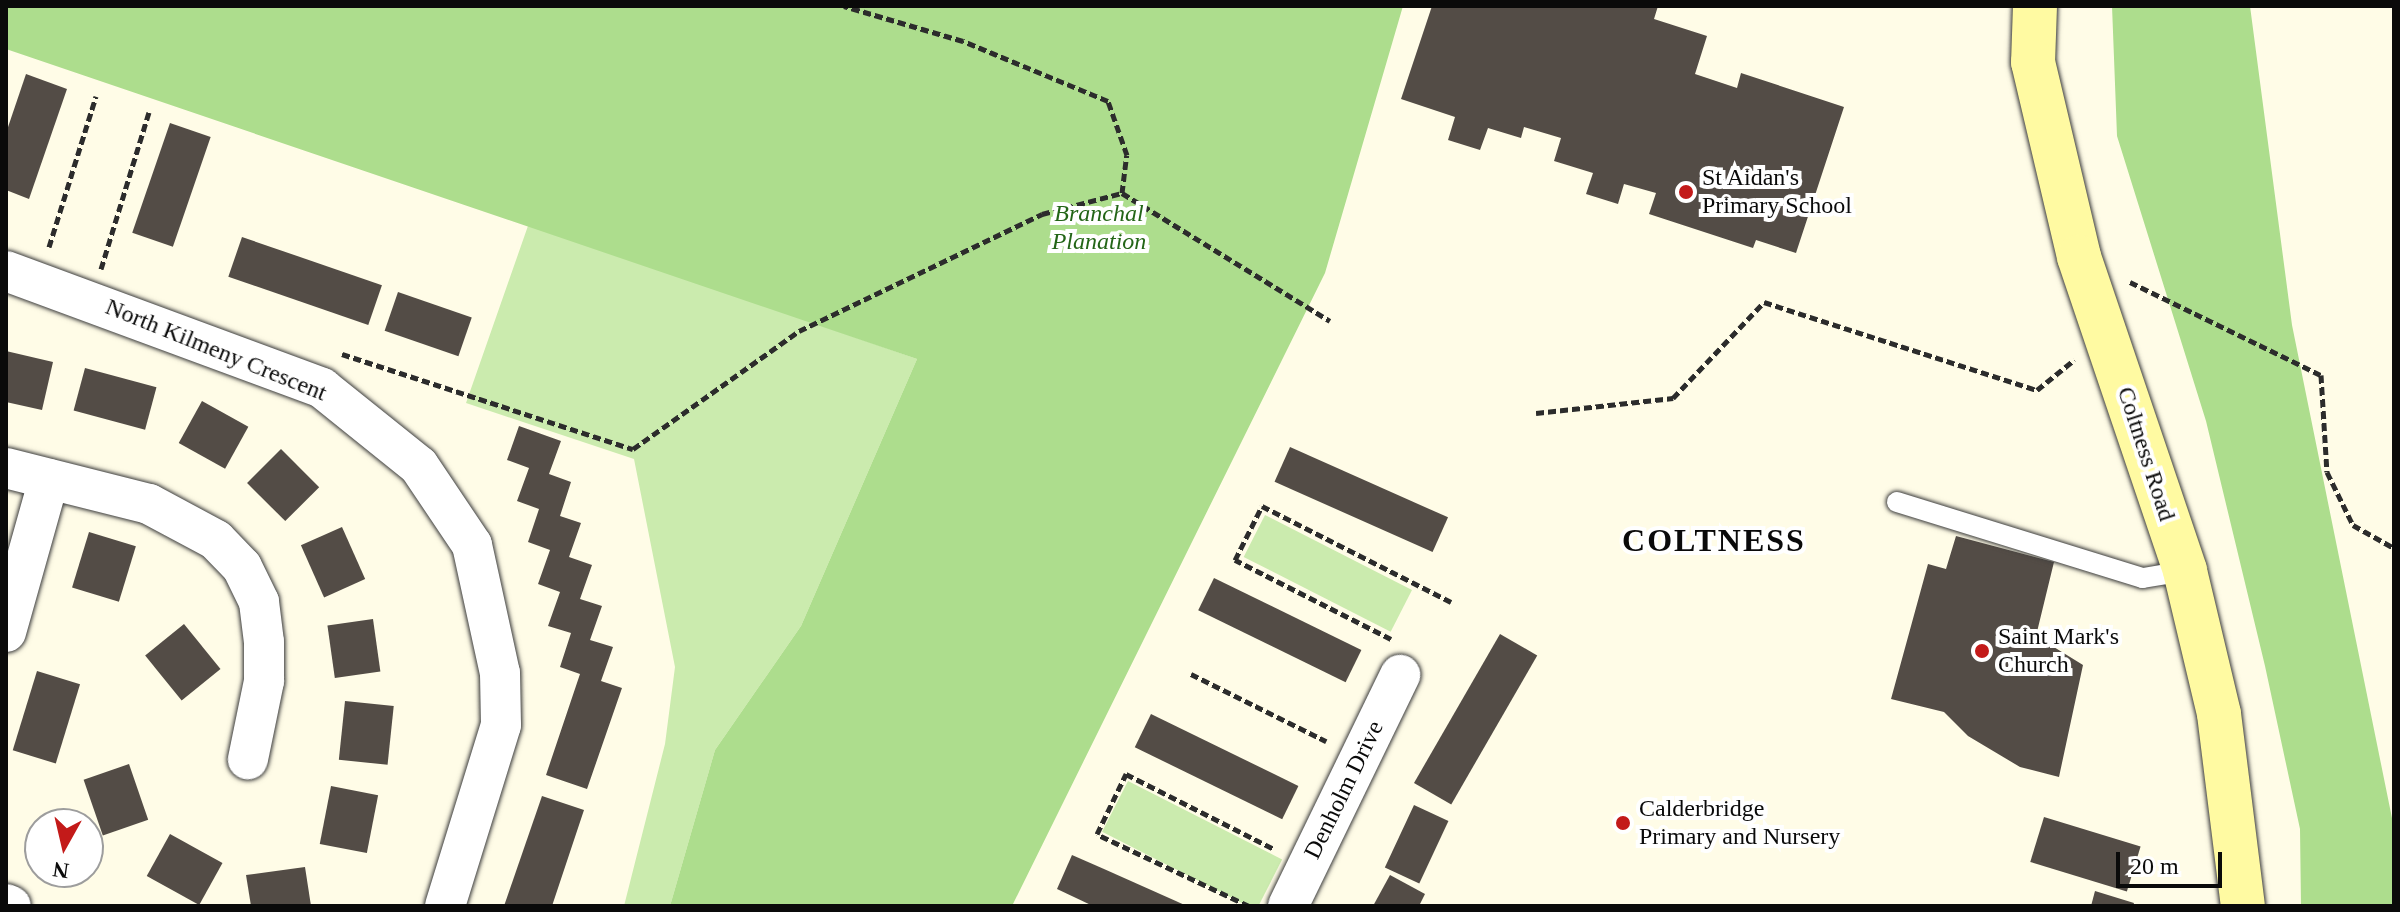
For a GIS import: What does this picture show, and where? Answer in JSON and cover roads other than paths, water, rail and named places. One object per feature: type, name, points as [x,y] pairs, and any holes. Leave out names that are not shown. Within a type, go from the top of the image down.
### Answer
[{"type":"street","name":"Coltness Road","points":[[2035,6],[2033,62],[2079,257],[2185,571],[2219,714],[2243,906]]},
{"type":"street","name":"North Kilmeny Crescent","points":[[22,276],[322,388],[419,466],[472,545],[489,605],[501,725],[445,906]]},
{"type":"street","points":[[6,468],[149,504],[216,540],[242,567],[259,602],[264,642],[264,681],[248,759]]},
{"type":"street","points":[[6,632],[49,479]]},
{"type":"street","name":"Denholm Drive","points":[[1288,906],[1403,660]]},
{"type":"lane","points":[[1897,502],[2143,578],[2185,571]]},
{"type":"place","name":"St Aidan's Primary School","points":[[1686,192]]},
{"type":"place","name":"Saint Mark's Church","points":[[1982,651]]},
{"type":"place","name":"Calderbridge Primary and Nursery","points":[[1623,823]]},
{"type":"district","name":"COLTNESS","points":[[1714,540]]},
{"type":"park label","name":"Branchal Planation","points":[[1099,228]]}]
